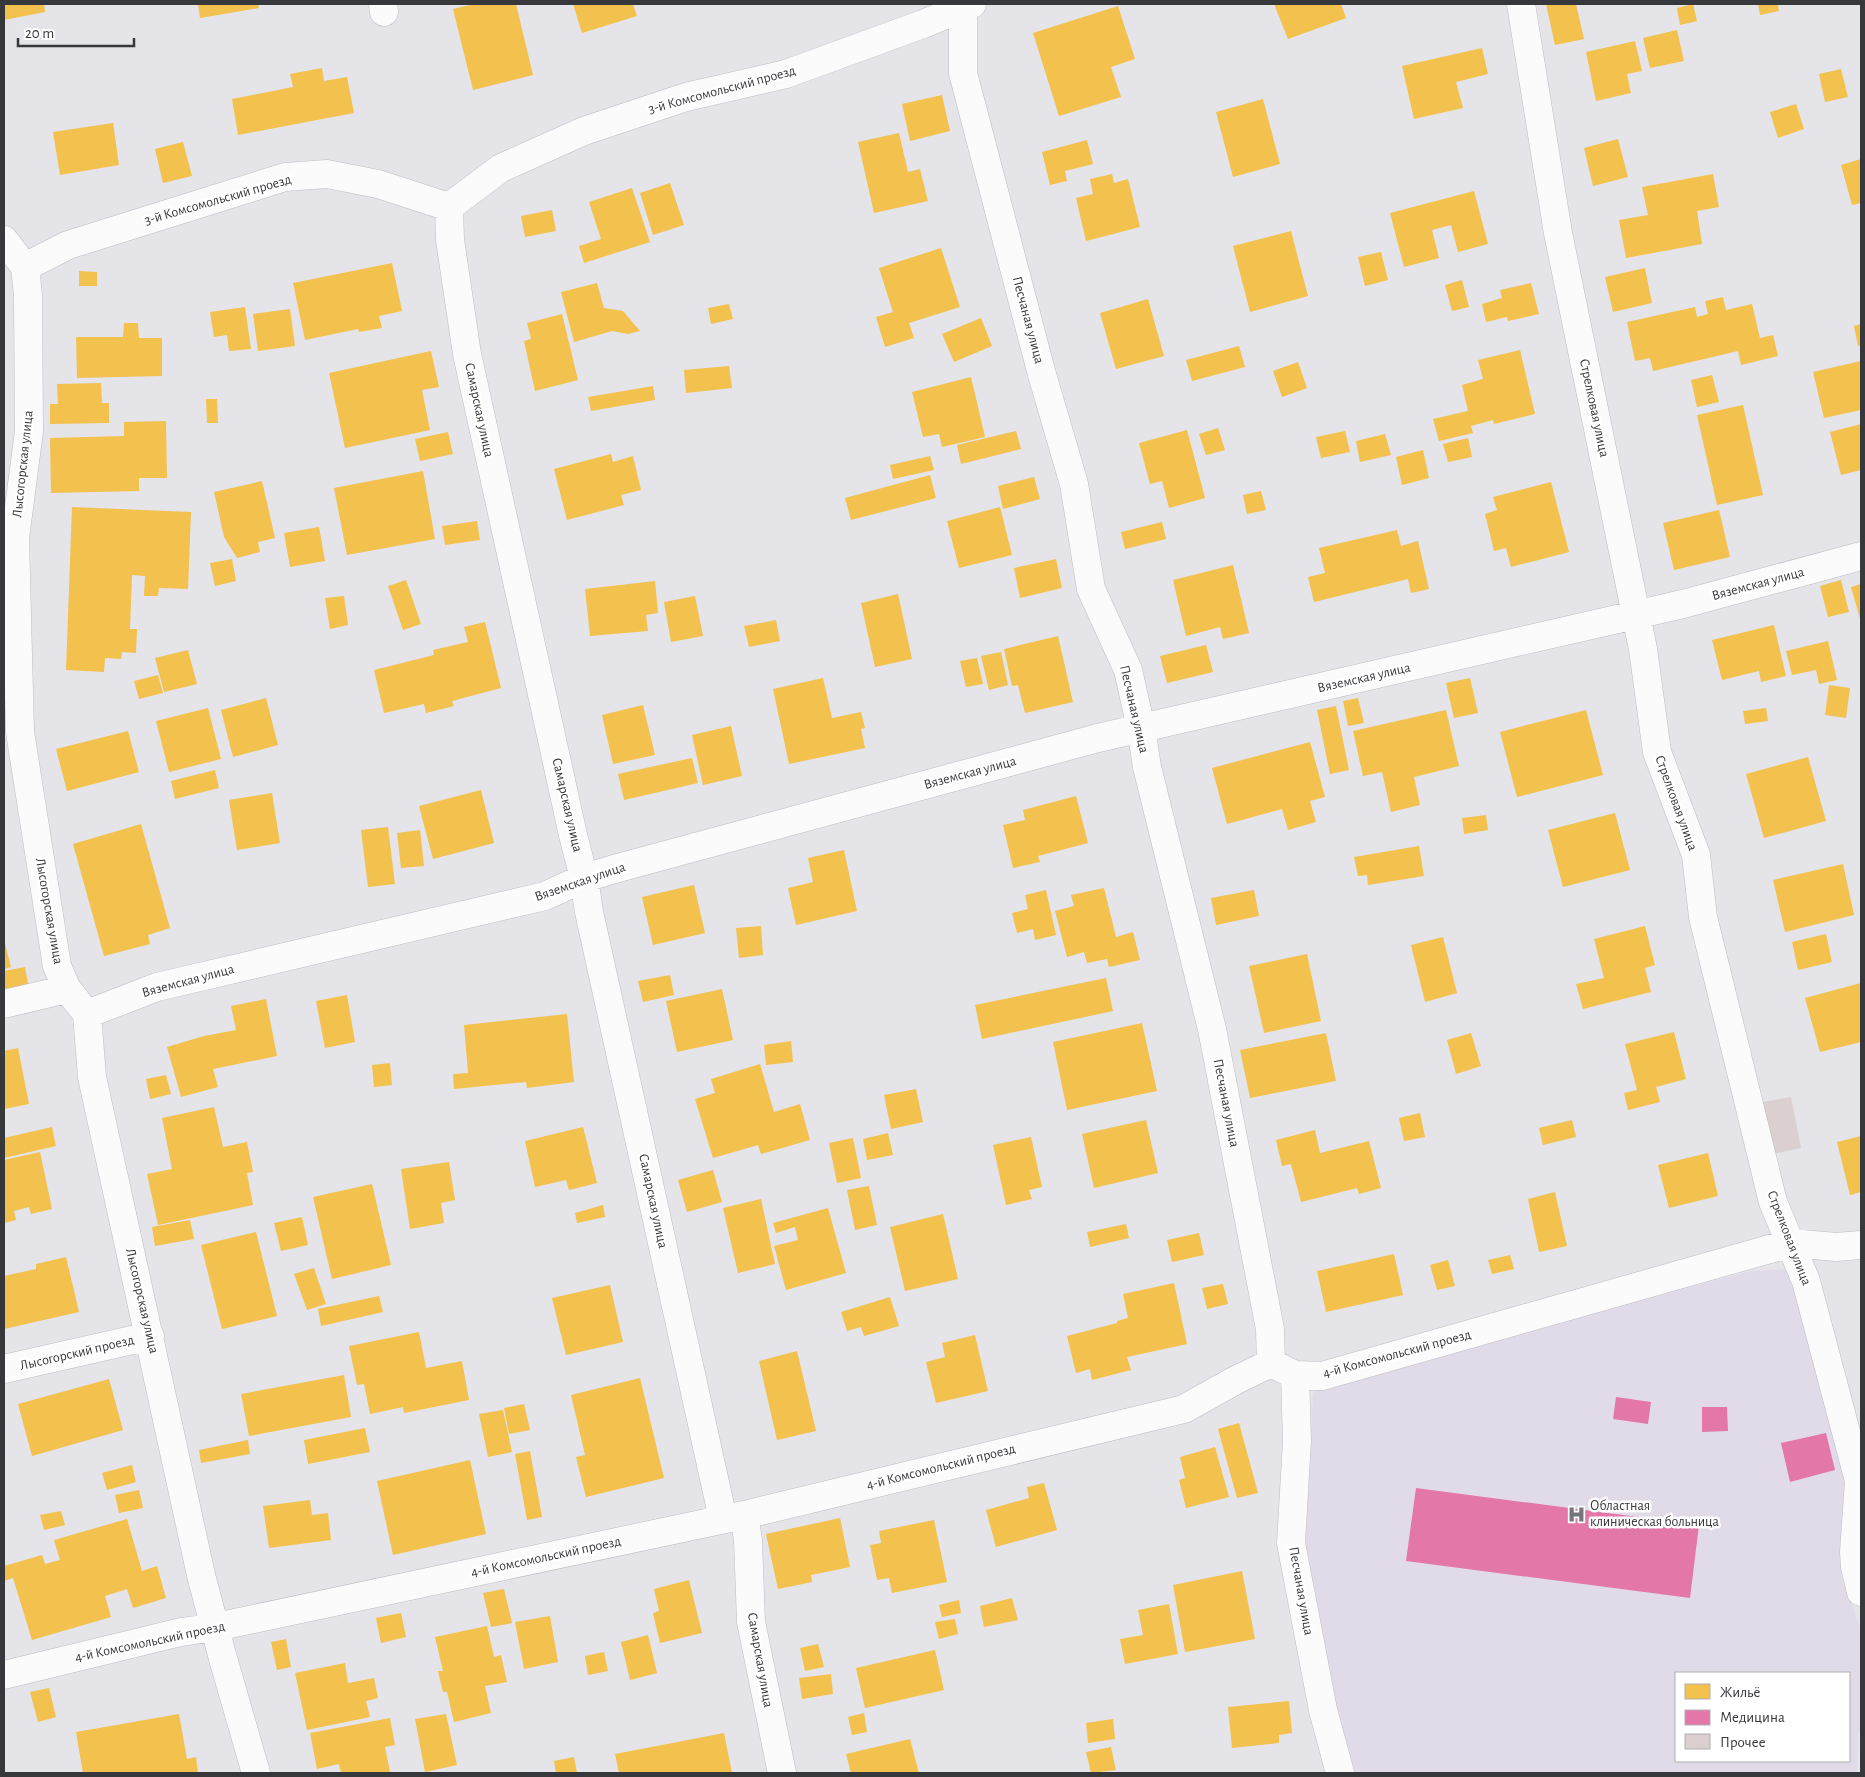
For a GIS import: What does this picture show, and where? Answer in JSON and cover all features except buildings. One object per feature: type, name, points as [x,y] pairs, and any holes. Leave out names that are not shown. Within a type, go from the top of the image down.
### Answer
[{"type":"street","name":"Стрелковая улица","points":[[1520,4],[1558,233],[1643,649],[1657,752],[1696,855],[1703,917],[1773,1202],[1806,1281],[1860,1481],[1854,1552],[1855,1567],[1861,1592]]},
{"type":"street","name":"3-й Комсомольский проезд","points":[[25,267],[68,245],[284,178],[327,174],[378,184],[449,207],[501,168],[584,131],[686,98],[786,74],[923,24],[966,5]]},
{"type":"street","name":"Песчаная улица","points":[[966,5],[963,73],[1041,371],[1074,484],[1091,589],[1128,670],[1141,728],[1147,767],[1212,1029],[1270,1329],[1271,1364]]},
{"type":"street","name":"Самарская улица","points":[[449,207],[450,240],[466,354],[584,878],[591,922],[734,1517],[748,1540],[751,1622],[782,1773]]},
{"type":"street","points":[[4,240],[25,267]]},
{"type":"street","name":"Лысогорская улица","points":[[25,267],[28,295],[29,431],[15,538],[20,732],[57,966],[67,989],[87,1014],[92,1077],[201,1576],[256,1773]]},
{"type":"street","name":"Вяземская улица","points":[[87,1014],[158,987],[544,896],[584,878],[647,860],[1141,728],[1683,604],[1861,556]]},
{"type":"street","points":[[4,1004],[67,989]]},
{"type":"street","name":"4-й Комсомольский проезд","points":[[4,1675],[181,1632],[216,1627],[734,1517],[1184,1409],[1234,1381],[1271,1364],[1295,1375],[1322,1376],[1791,1244],[1836,1247],[1861,1245]]},
{"type":"street","name":"Лысогорский проезд","points":[[4,1370],[150,1336]]},
{"type":"street","name":"Песчаная улица","points":[[1295,1375],[1297,1441],[1292,1543],[1323,1710],[1340,1773]]},
{"type":"shaded area","name":"Областная клиническая больница","points":[[1792,1269],[1848,1483],[1841,1577],[1861,1630],[1861,1732],[1858,1733],[1857,1773],[1348,1773],[1305,1546],[1313,1394],[1323,1385],[1751,1271]]},
{"type":"place","name":"Областная клиническая больница","points":[[1576,1514]]}]
